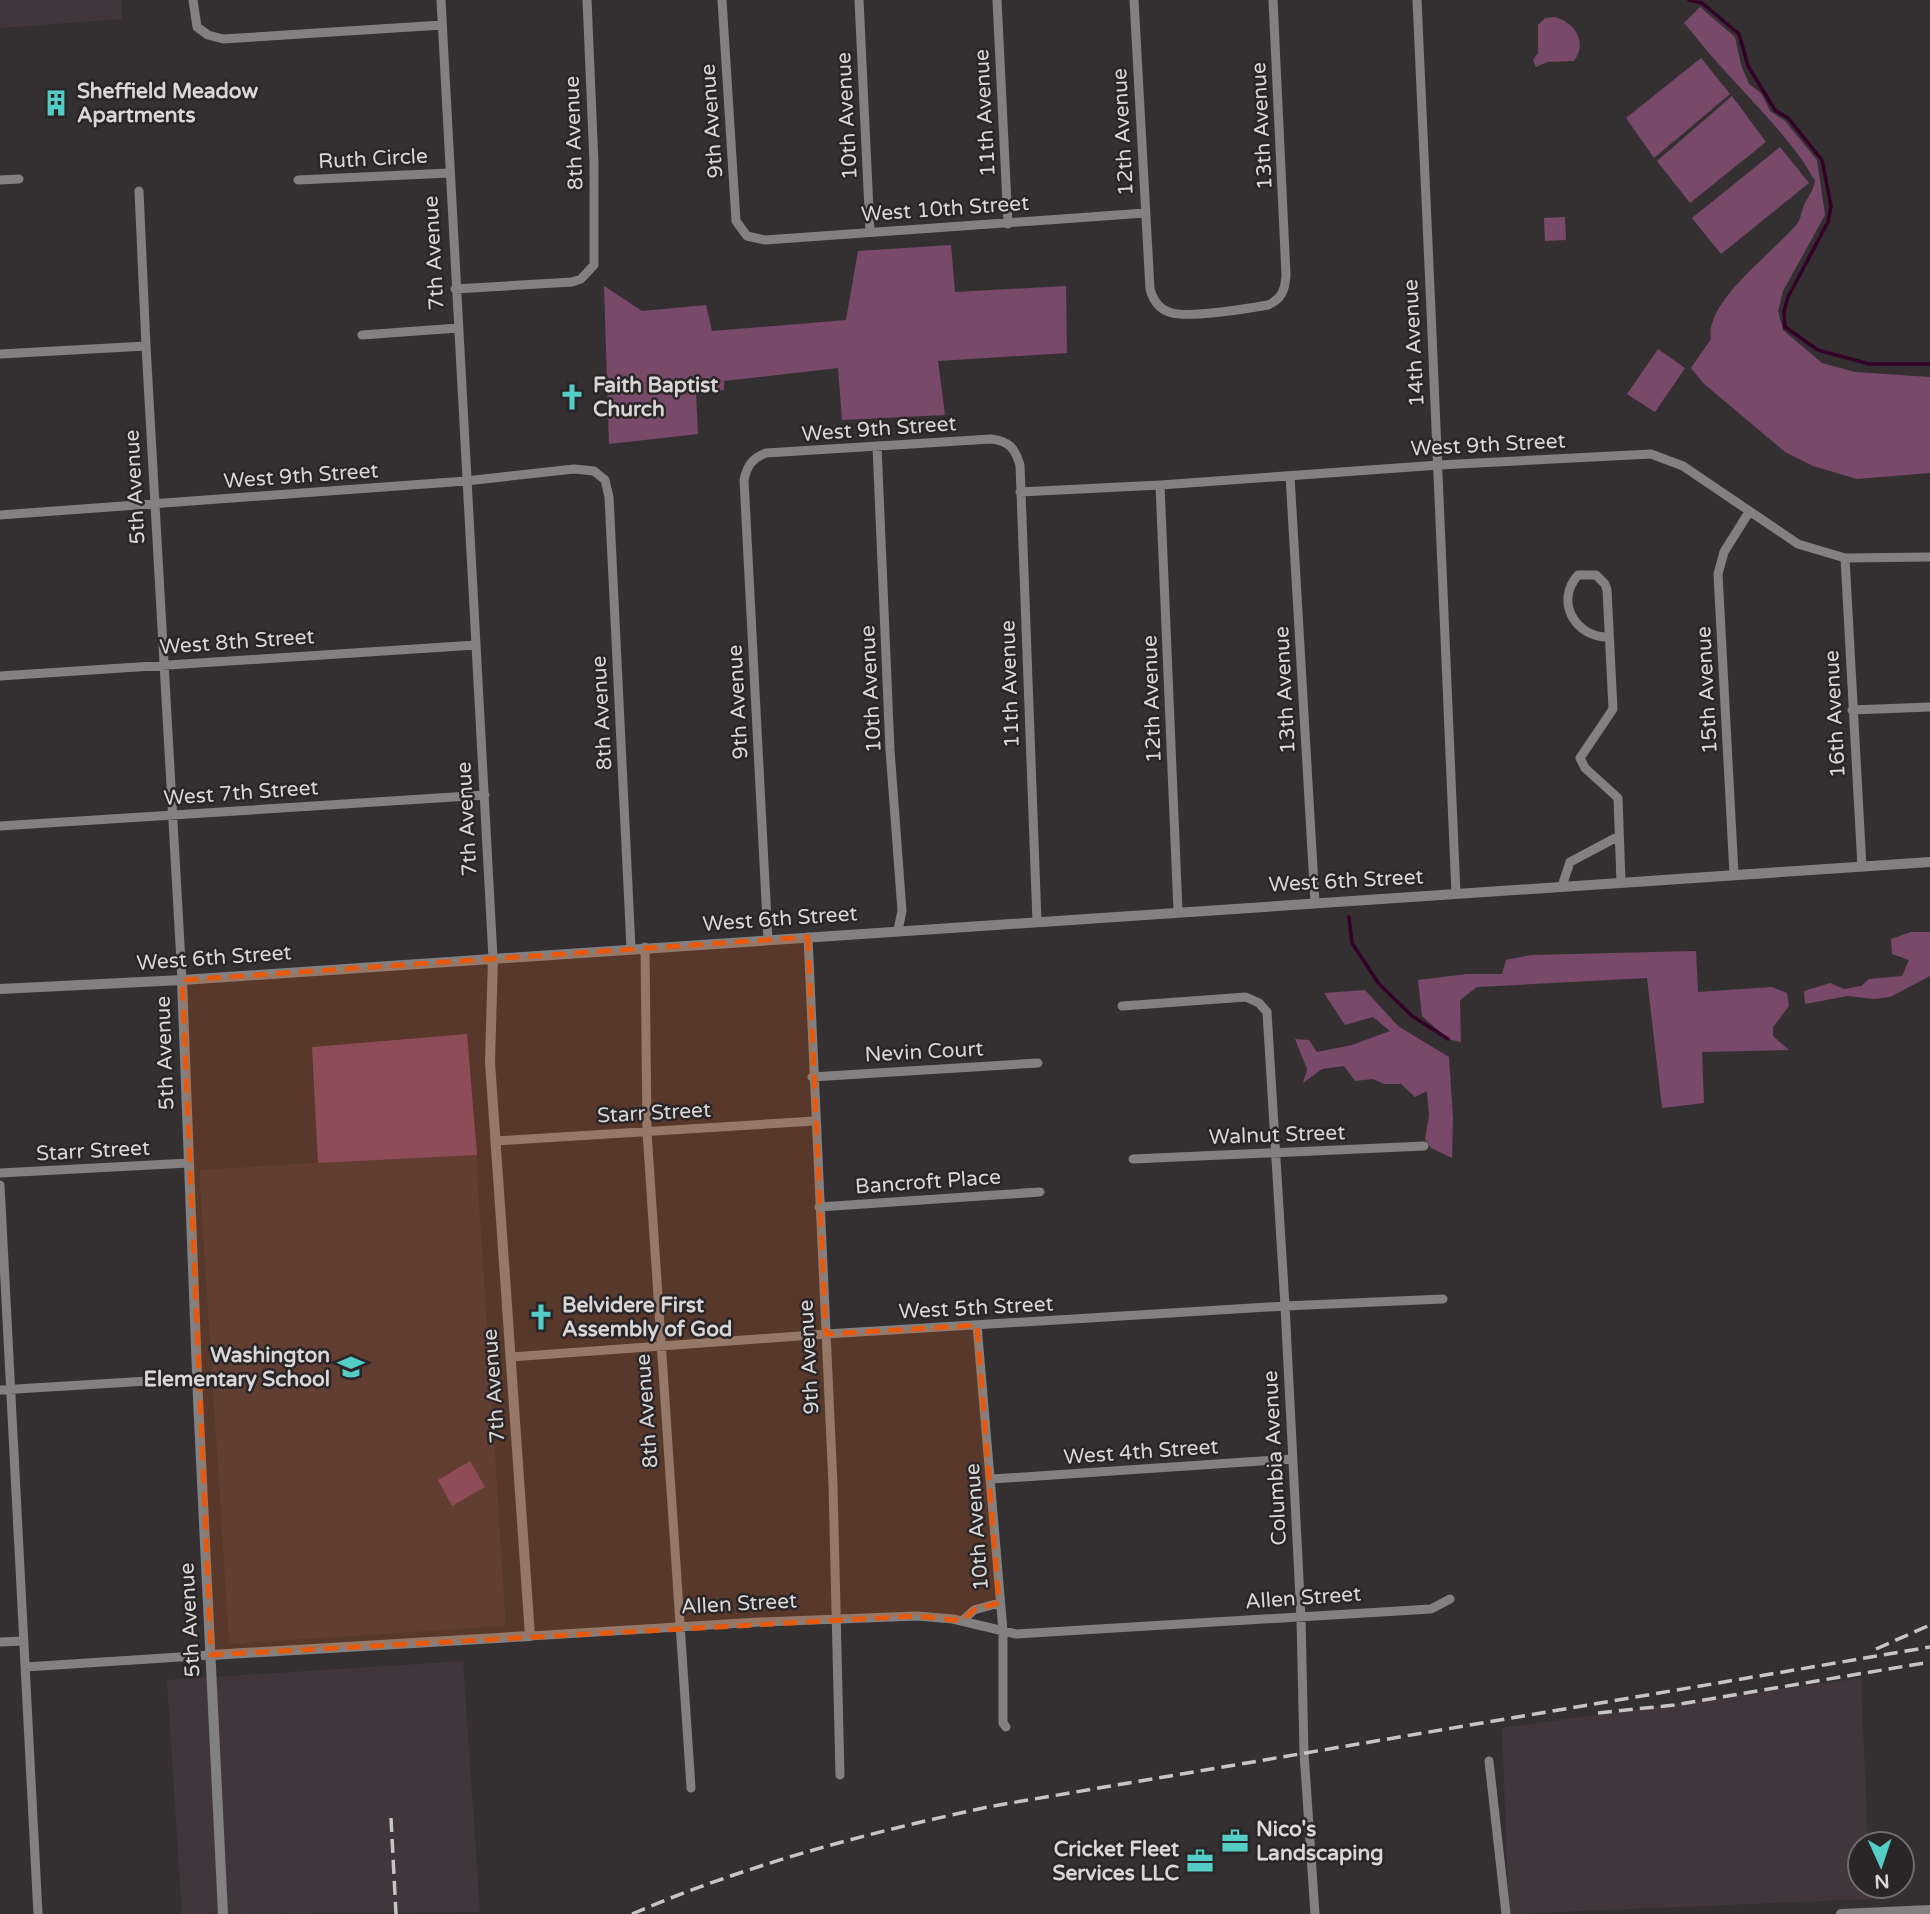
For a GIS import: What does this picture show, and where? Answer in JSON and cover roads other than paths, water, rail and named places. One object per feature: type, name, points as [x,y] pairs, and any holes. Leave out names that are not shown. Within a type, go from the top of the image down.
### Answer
[{"type":"street","points":[[193,0],[197,27],[208,35],[223,39],[442,25]]},
{"type":"street","name":"7th Avenue","points":[[440,0],[493,958],[490,1062],[530,1636]]},
{"type":"street","name":"8th Avenue","points":[[455,289],[572,282],[581,279],[594,265],[594,163],[587,0]]},
{"type":"street","name":"9th Avenue","points":[[722,0],[736,221],[747,236]]},
{"type":"street","name":"10th Avenue","points":[[859,0],[870,231]]},
{"type":"street","name":"11th Avenue","points":[[997,0],[1008,223]]},
{"type":"street","name":"12th Avenue","points":[[1134,0],[1150,289],[1156,303]]},
{"type":"street","name":"13th Avenue","points":[[1156,303],[1172,313],[1189,314],[1268,305],[1284,292],[1286,275],[1273,0]]},
{"type":"street","name":"14th Avenue","points":[[1417,0],[1456,894]]},
{"type":"street","name":"Ruth Circle","points":[[299,180],[449,173]]},
{"type":"street","points":[[0,180],[19,178]]},
{"type":"street","name":"5th Avenue","points":[[139,191],[182,980],[197,1378],[223,1914]]},
{"type":"street","name":"West 10th Street","points":[[747,236],[765,240],[1145,213]]},
{"type":"street","points":[[362,335],[458,328]]},
{"type":"street","points":[[0,354],[146,346]]},
{"type":"street","name":"West 9th Street","points":[[750,463],[766,453],[991,439],[1002,440],[1012,446]]},
{"type":"street","name":"10th Avenue","points":[[877,446],[890,750],[902,911],[898,930]]},
{"type":"street","name":"11th Avenue","points":[[1012,446],[1020,466],[1037,922]]},
{"type":"street","name":"West 9th Street","points":[[1020,492],[1160,485],[1439,464],[1651,454],[1683,466],[1798,544],[1845,558],[1930,557]]},
{"type":"street","name":"9th Avenue","points":[[750,463],[744,480],[768,940]]},
{"type":"street","name":"West 9th Street","points":[[0,516],[466,481],[574,469],[594,471],[603,477]]},
{"type":"street","name":"13th Avenue","points":[[1290,476],[1315,902]]},
{"type":"street","name":"8th Avenue","points":[[603,477],[609,497],[631,948]]},
{"type":"street","name":"12th Avenue","points":[[1160,485],[1178,911]]},
{"type":"street","name":"15th Avenue","points":[[1734,874],[1718,574],[1724,552],[1749,512]]},
{"type":"street","name":"16th Avenue","points":[[1845,558],[1862,867]]},
{"type":"street","points":[[1609,637],[1597,637],[1578,626],[1571,618],[1568,596],[1578,575],[1596,575],[1605,584],[1609,637],[1613,709],[1580,758],[1586,768],[1618,799],[1621,882]]},
{"type":"street","name":"West 8th Street","points":[[0,676],[476,645]]},
{"type":"street","points":[[1852,710],[1930,707]]},
{"type":"street","name":"West 7th Street","points":[[0,826],[485,795]]},
{"type":"street","points":[[1562,886],[1570,862],[1619,836]]},
{"type":"street","name":"West 6th Street","points":[[0,989],[182,980],[1930,862]]},
{"type":"street","name":"9th Avenue","points":[[808,937],[837,1618],[840,1775]]},
{"type":"street","name":"8th Avenue","points":[[645,947],[646,1132],[691,1788]]},
{"type":"street","name":"Columbia Avenue","points":[[1122,1006],[1246,997],[1259,1003],[1266,1012],[1285,1306],[1301,1618],[1304,1753],[1315,1914]]},
{"type":"street","name":"Nevin Court","points":[[812,1077],[1038,1063]]},
{"type":"street","name":"Starr Street","points":[[495,1141],[815,1121]]},
{"type":"street","name":"Walnut Street","points":[[1132,1159],[1424,1146]]},
{"type":"street","name":"Starr Street","points":[[0,1173],[189,1163]]},
{"type":"street","points":[[0,1185],[38,1914]]},
{"type":"street","name":"Bancroft Place","points":[[819,1207],[1040,1192]]},
{"type":"street","name":"West 5th Street","points":[[511,1357],[826,1334],[1443,1298]]},
{"type":"street","name":"10th Avenue","points":[[977,1325],[1003,1631],[1003,1723],[1006,1727]]},
{"type":"street","points":[[0,1390],[197,1378]]},
{"type":"street","name":"West 4th Street","points":[[992,1479],[1292,1460]]},
{"type":"street","name":"Allen Street","points":[[25,1667],[837,1618],[917,1616],[962,1621],[1016,1634],[1431,1609],[1450,1599]]},
{"type":"street","points":[[962,1621],[974,1610],[999,1603]]},
{"type":"street","points":[[0,1642],[24,1640]]},
{"type":"street","points":[[1489,1760],[1506,1914]]},
{"type":"street","points":[[1840,1914],[1929,1911]]},
{"type":"waterway","points":[[1689,0],[1702,3],[1739,34],[1748,66],[1775,110],[1788,118],[1822,160],[1831,206],[1828,222],[1788,297],[1784,311],[1785,327],[1818,350],[1869,364],[1930,364]]},
{"type":"waterway","points":[[1349,917],[1352,943],[1379,984],[1412,1016],[1448,1039]]},
{"type":"railway","points":[[1876,1649],[1930,1625]]},
{"type":"railway","points":[[632,1914],[720,1880],[810,1851],[993,1806],[1930,1647]]},
{"type":"railway","points":[[1598,1713],[1674,1705],[1930,1662]]},
{"type":"railway","points":[[391,1818],[396,1914]]},
{"type":"place","name":"Sheffield Meadow Apartments","points":[[56,103]]},
{"type":"place","name":"Faith Baptist Church","points":[[572,397]]},
{"type":"place","name":"Belvidere First Assembly of God","points":[[541,1317]]},
{"type":"place","name":"Washington Elementary School","points":[[351,1367]]},
{"type":"place","name":"Nico's Landscaping","points":[[1235,1841]]},
{"type":"place","name":"Cricket Fleet Services LLC","points":[[1200,1861]]}]
